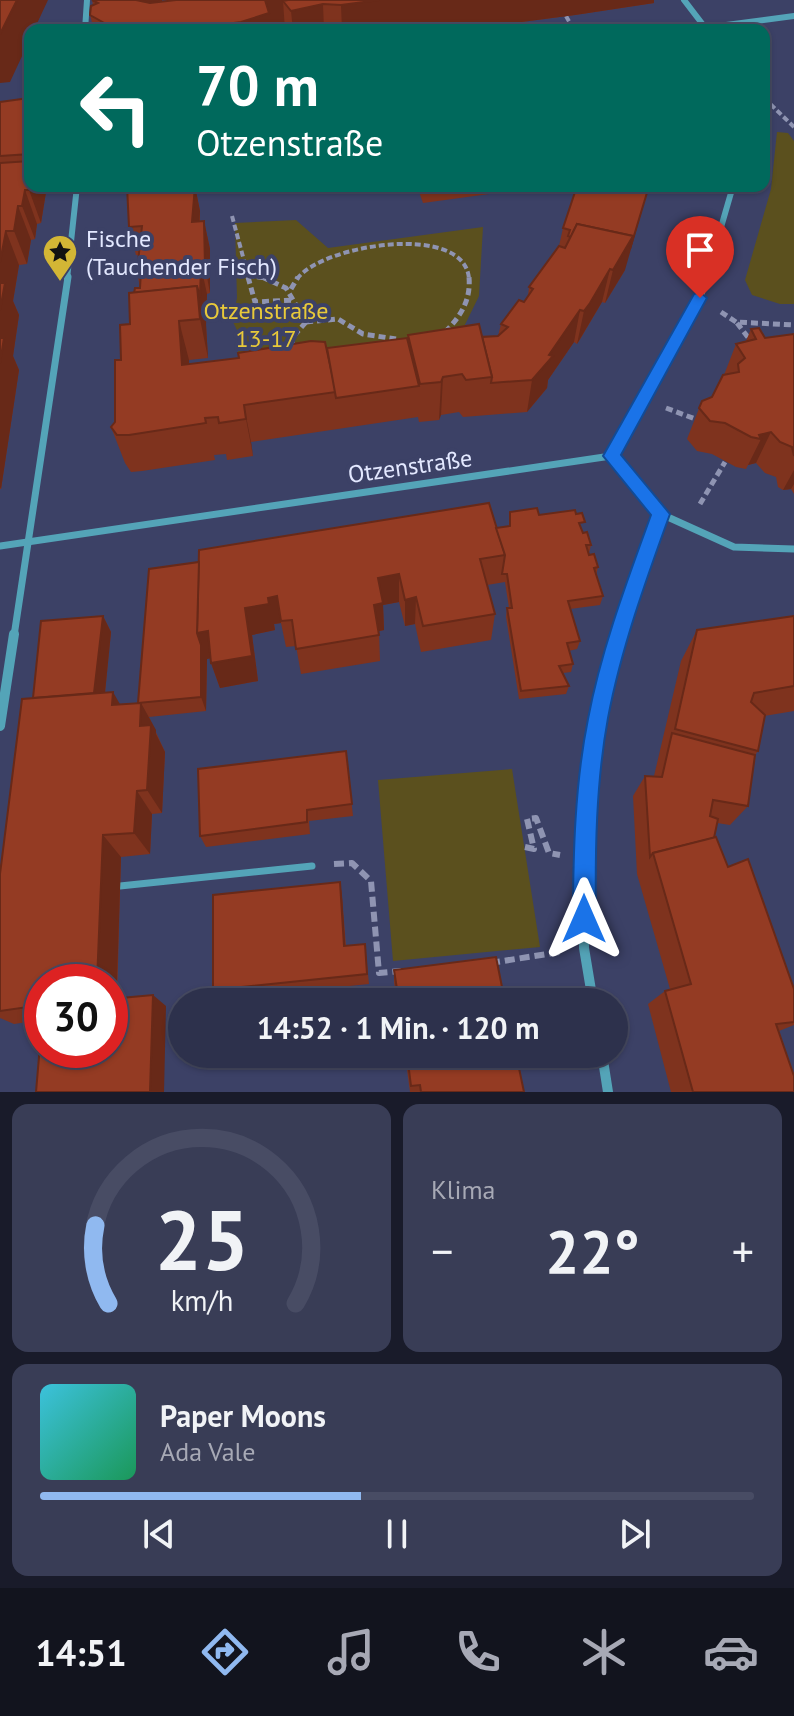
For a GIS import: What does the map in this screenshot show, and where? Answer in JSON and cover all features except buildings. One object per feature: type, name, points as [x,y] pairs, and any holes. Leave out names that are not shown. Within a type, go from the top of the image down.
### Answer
[{"type":"street","points":[[85,24],[87,0]]},
{"type":"street","points":[[684,0],[702,24]]},
{"type":"street","points":[[740,24],[794,16]]},
{"type":"street","points":[[0,726],[75,228],[77,192]]},
{"type":"street","points":[[731,192],[700,298],[611,456],[661,514],[734,547],[794,549]]},
{"type":"street","name":"Otzenstraße","points":[[0,546],[611,456]]},
{"type":"street","points":[[591,988],[584,948],[584,860],[598,719],[636,581],[661,514]]},
{"type":"street","points":[[604,1068],[608,1092]]},
{"type":"lane","points":[[120,886],[312,866]]},
{"type":"path","points":[[566,16],[571,24]]},
{"type":"path","points":[[770,104],[794,127]]},
{"type":"path","points":[[232,216],[259,311]]},
{"type":"path","points":[[306,322],[291,289],[302,271],[327,257],[391,245],[438,246],[463,259],[468,265],[471,280],[467,305],[459,320],[438,336]]},
{"type":"path","points":[[248,276],[264,276],[291,289]]},
{"type":"path","points":[[700,298],[736,322],[758,350]]},
{"type":"path","points":[[255,302],[294,300]]},
{"type":"path","points":[[293,351],[292,338],[306,322],[338,319],[376,338],[402,339]]},
{"type":"path","points":[[736,322],[794,325]]},
{"type":"path","points":[[679,413],[703,422]]},
{"type":"path","points":[[716,476],[725,462]]},
{"type":"path","points":[[525,847],[534,849],[527,819],[536,818],[549,853],[584,860]]},
{"type":"path","points":[[312,866],[352,863],[371,881],[379,973],[411,970]]},
{"type":"path","points":[[473,964],[584,948]]},
{"type":"green space","points":[[777,132],[788,133],[794,141],[794,304],[780,304],[752,295],[745,280],[771,189]]},
{"type":"green space","name":"Otzenstraße 13-17","points":[[296,220],[328,248],[483,227],[479,296],[457,341],[238,364],[238,332],[232,320],[237,298],[235,223]]},
{"type":"green space","points":[[512,769],[540,947],[393,961],[378,780]]},
{"type":"place","name":"Fische (Tauchender Fisch)","points":[[60,283]]},
{"type":"route","points":[[584,919],[584,860],[598,719],[636,581],[661,514],[611,456],[700,298]]}]
